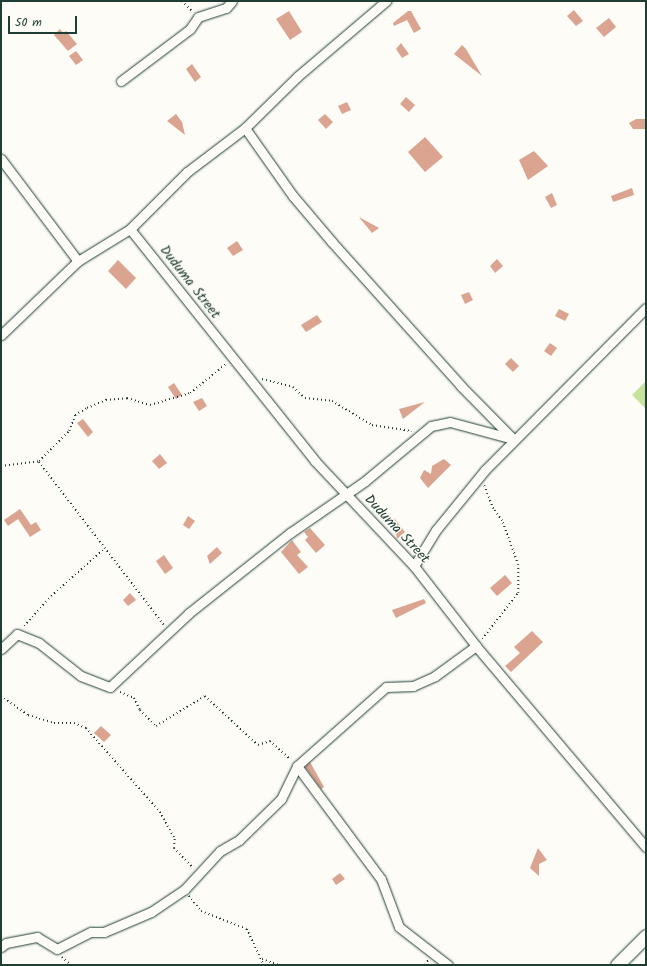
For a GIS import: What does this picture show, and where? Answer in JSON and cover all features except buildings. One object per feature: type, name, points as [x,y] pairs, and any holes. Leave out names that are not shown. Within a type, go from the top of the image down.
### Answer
[{"type":"street","points":[[121,81],[190,29],[198,17],[226,8],[232,1]]},
{"type":"street","points":[[1,335],[78,262],[130,229],[187,172],[245,128],[298,76],[386,1]]},
{"type":"street","points":[[245,128],[293,196],[332,242],[461,386],[513,439]]},
{"type":"street","points":[[1,159],[78,262]]},
{"type":"street","name":"Duduma Street","points":[[130,229],[232,358],[345,495],[414,566],[476,646],[646,847]]},
{"type":"street","points":[[414,566],[436,530],[485,470],[513,439],[646,308]]},
{"type":"street","points":[[1,648],[17,634],[38,643],[81,676],[110,687],[168,630],[290,533],[345,495],[431,426],[450,422],[513,439]]},
{"type":"street","points":[[1,946],[6,942],[37,937],[57,949],[91,932],[104,932],[152,912],[184,890],[220,851],[239,840],[281,800],[297,766],[386,688],[413,686],[435,676],[476,646]]},
{"type":"street","points":[[297,766],[381,879],[399,927],[448,965]]},
{"type":"street","points":[[617,965],[646,936]]},
{"type":"path","points":[[182,1],[198,17]]},
{"type":"path","points":[[1,466],[39,462],[69,431],[74,415],[87,408],[106,400],[127,398],[150,405],[190,393],[232,358]]},
{"type":"path","points":[[249,378],[293,387],[305,398],[332,401],[372,425],[423,432]]},
{"type":"path","points":[[39,462],[64,491],[104,549],[168,630]]},
{"type":"path","points":[[476,646],[518,593],[518,565],[502,521],[484,490],[485,470]]},
{"type":"path","points":[[17,634],[51,596],[104,549]]},
{"type":"path","points":[[110,687],[134,698],[140,710],[156,726],[205,696],[258,745],[270,741],[297,766]]},
{"type":"path","points":[[1,696],[28,715],[54,724],[74,723],[86,728],[96,744],[118,763],[160,812],[175,839],[174,848],[199,874]]},
{"type":"path","points":[[184,890],[201,911],[246,930],[264,965]]},
{"type":"path","points":[[57,949],[71,965]]},
{"type":"path","points":[[262,959],[279,965]]},
{"type":"green space","points":[[646,381],[646,409],[632,395]]}]
